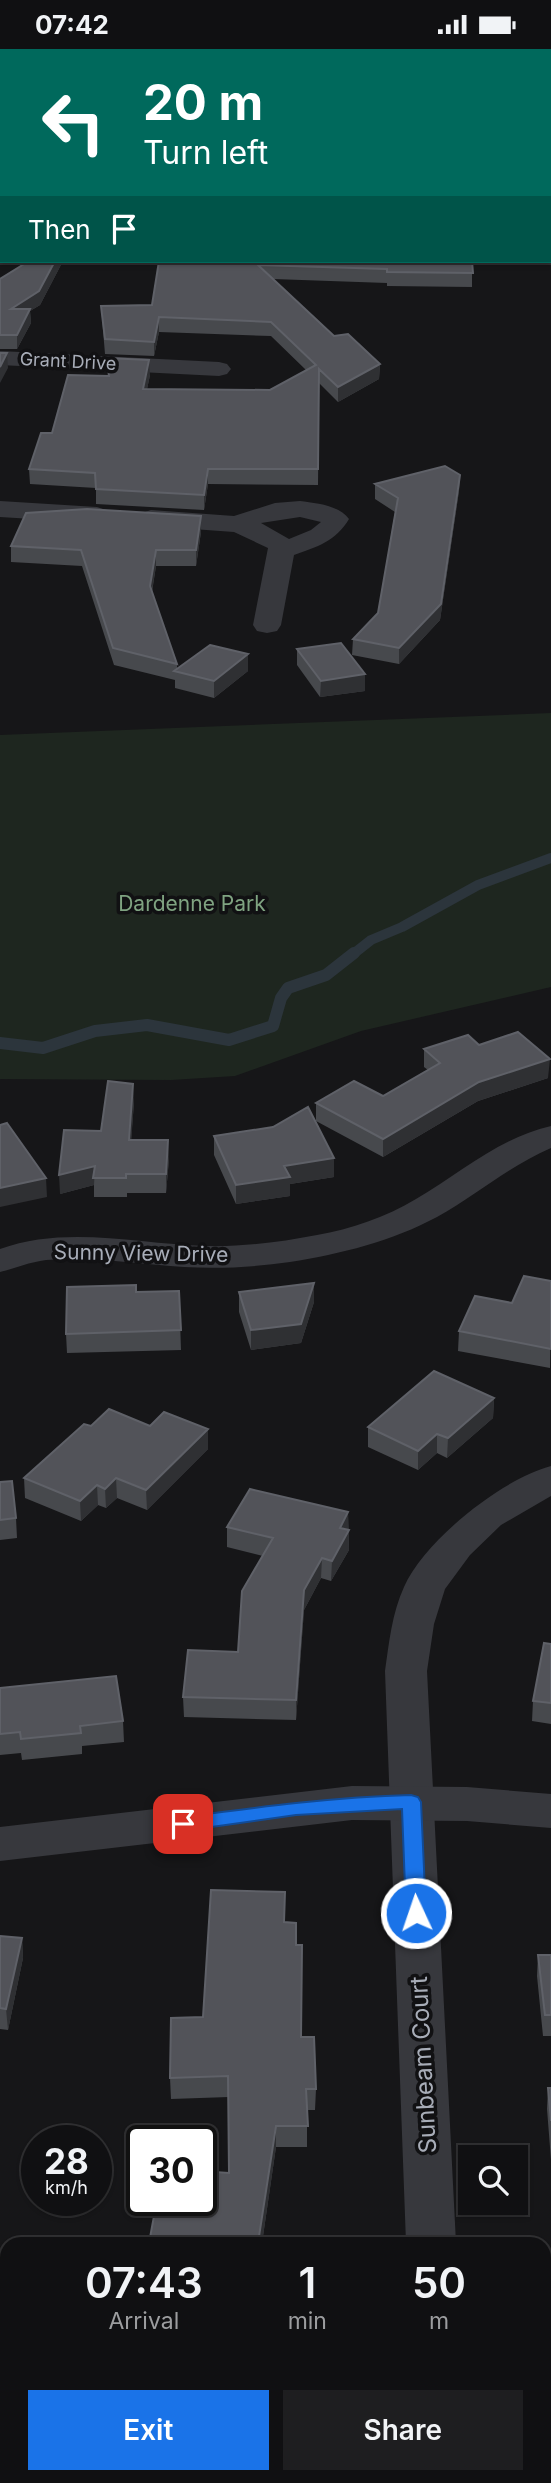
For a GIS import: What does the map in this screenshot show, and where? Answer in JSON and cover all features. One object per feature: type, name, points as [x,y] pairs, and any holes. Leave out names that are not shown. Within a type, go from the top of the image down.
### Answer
[{"type":"street","name":"Grant Drive","points":[[0,358],[219,369]]},
{"type":"street","points":[[239,523],[273,510],[303,508],[322,512],[336,519],[333,528],[321,535],[282,549]]},
{"type":"street","points":[[0,509],[239,523],[267,532],[282,546],[267,625]]},
{"type":"street","points":[[537,1142],[551,1168]]},
{"type":"street","name":"Sunny View Drive","points":[[0,1261],[30,1253],[73,1249],[219,1257],[300,1249],[394,1224],[425,1209],[485,1168],[537,1142]]},
{"type":"street","name":"Sunbeam Court","points":[[431,2237],[405,1671],[413,1624],[425,1586],[456,1546],[487,1516],[551,1479]]},
{"type":"street","points":[[0,1844],[352,1803],[411,1802],[551,1811]]},
{"type":"green space","name":"Dardenne Park","points":[[551,713],[551,987],[361,1031],[235,1076],[171,1080],[0,1079],[0,735]]},
{"type":"building","points":[[26,263],[54,263],[39,291],[11,309],[30,309],[17,335],[0,335],[0,279]]},
{"type":"building","points":[[159,263],[472,263],[473,273],[387,272],[387,269],[258,265],[334,336],[348,334],[380,364],[338,387],[319,369],[318,469],[208,469],[204,495],[96,489],[95,473],[29,469],[41,433],[52,433],[68,375],[109,376],[107,358],[149,360],[143,389],[270,390],[316,365],[271,322],[159,317],[154,342],[105,339],[101,306],[152,305]]},
{"type":"building","points":[[0,353],[7,353],[0,367]]},
{"type":"building","points":[[445,466],[460,475],[441,604],[399,648],[353,639],[378,613],[398,498],[375,484]]},
{"type":"building","points":[[87,509],[201,516],[196,550],[156,550],[150,586],[177,664],[113,648],[81,550],[11,546],[26,513]]},
{"type":"building","points":[[341,643],[365,674],[321,681],[297,649]]},
{"type":"building","points":[[210,645],[248,654],[214,681],[174,671]]},
{"type":"building","points":[[518,1032],[550,1059],[479,1082],[383,1139],[316,1103],[354,1081],[383,1096],[440,1063],[424,1049],[468,1035],[479,1045]]},
{"type":"building","points":[[108,1081],[133,1084],[129,1140],[168,1140],[166,1174],[126,1174],[126,1178],[93,1178],[95,1166],[59,1175],[64,1130],[101,1131]]},
{"type":"building","points":[[308,1107],[334,1158],[284,1166],[290,1177],[236,1185],[214,1136],[273,1127]]},
{"type":"building","points":[[7,1123],[46,1178],[0,1188],[0,1125]]},
{"type":"building","points":[[524,1276],[551,1281],[551,1349],[459,1331],[475,1296],[512,1303]]},
{"type":"building","points":[[314,1283],[301,1324],[251,1330],[239,1292]]},
{"type":"building","points":[[136,1285],[136,1292],[179,1291],[181,1330],[66,1334],[67,1287]]},
{"type":"building","points":[[434,1371],[494,1398],[448,1438],[437,1434],[418,1451],[368,1427]]},
{"type":"building","points":[[109,1409],[150,1426],[164,1412],[208,1429],[146,1490],[116,1478],[105,1489],[97,1485],[80,1501],[24,1478],[84,1424],[91,1426]]},
{"type":"building","points":[[12,1481],[16,1518],[0,1520],[0,1482]]},
{"type":"building","points":[[250,1489],[348,1512],[340,1528],[349,1530],[332,1561],[322,1558],[304,1590],[296,1700],[183,1697],[188,1650],[238,1652],[242,1591],[273,1538],[227,1527]]},
{"type":"building","points":[[544,1643],[551,1644],[551,1703],[533,1701]]},
{"type":"building","points":[[116,1676],[123,1721],[80,1726],[81,1733],[21,1739],[20,1732],[0,1734],[0,1688]]},
{"type":"building","points":[[211,1890],[285,1892],[284,1922],[296,1923],[296,1945],[302,1945],[301,2037],[314,2037],[316,2089],[306,2089],[308,2126],[276,2126],[259,2237],[150,2237],[154,2216],[217,2216],[217,2172],[229,2173],[228,2076],[170,2078],[171,2018],[203,2017]]},
{"type":"building","points":[[0,1936],[22,1938],[6,2009],[0,2008]]},
{"type":"building","points":[[538,1955],[551,1955],[551,2015],[545,2015]]},
{"type":"building","points":[[548,2088],[551,2088],[551,2121]]},
{"type":"waterway","points":[[352,955],[371,940],[402,927],[478,885],[551,858]]},
{"type":"waterway","points":[[0,1043],[43,1048],[95,1031],[147,1025],[229,1040],[273,1026],[281,998],[288,988],[326,975],[354,953]]},
{"type":"route","points":[[183,1824],[296,1808],[411,1802],[416,1913]]}]
